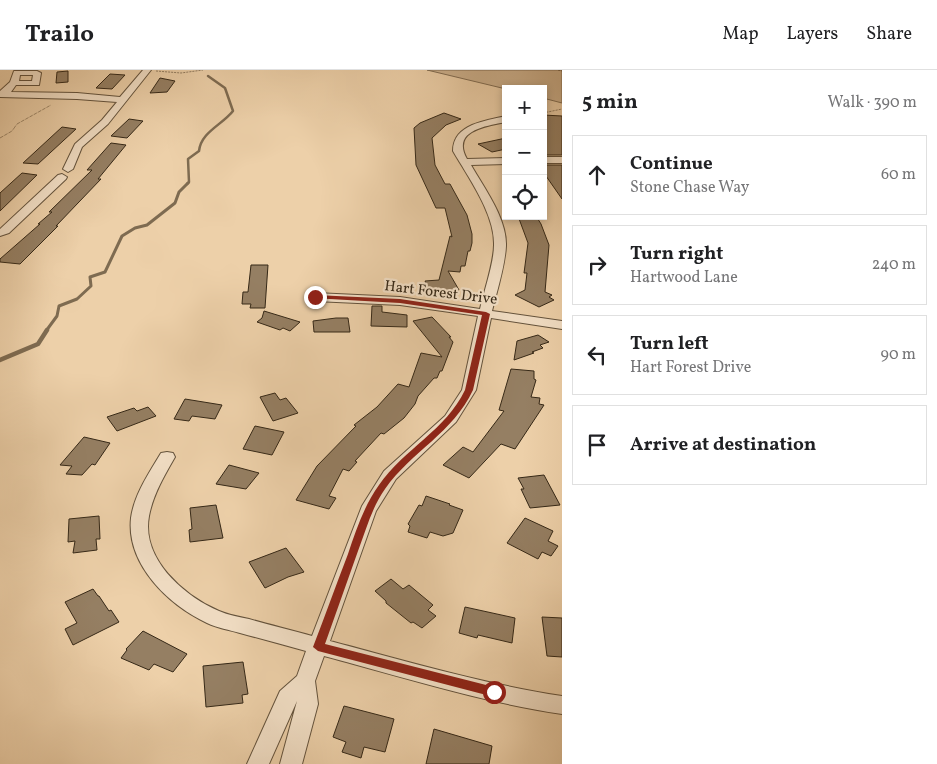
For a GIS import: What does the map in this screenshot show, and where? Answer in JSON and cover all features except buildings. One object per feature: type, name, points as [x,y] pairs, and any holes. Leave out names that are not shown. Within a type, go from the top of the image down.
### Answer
[{"type":"street","points":[[0,233],[65,173],[78,146],[105,122],[148,70]]},
{"type":"street","points":[[2,94],[14,83]]},
{"type":"street","points":[[2,94],[122,100]]},
{"type":"street","points":[[258,764],[287,697],[305,681],[368,510],[382,487],[401,464],[439,432],[451,419],[469,390],[500,246],[500,235],[495,220],[457,146],[461,136],[473,128],[502,120]]},
{"type":"street","points":[[547,160],[562,160]]},
{"type":"street","points":[[464,162],[502,161]]},
{"type":"street","points":[[0,223],[15,221]]},
{"type":"street","name":"Hart Forest Drive","points":[[315,297],[400,301],[562,325]]},
{"type":"street","points":[[167,457],[145,499],[140,530],[148,558],[165,585],[194,607],[215,618],[318,647],[460,684],[528,700],[562,705]]},
{"type":"street","points":[[291,764],[308,704],[305,681]]},
{"type":"path","points":[[155,70],[181,74],[203,70]]},
{"type":"path","points":[[558,70],[562,71]]},
{"type":"path","points":[[0,138],[12,131],[17,124],[36,116],[64,96]]},
{"type":"path","points":[[547,112],[562,109]]},
{"type":"shaded area","points":[[427,70],[562,70],[562,103],[547,99],[547,85],[502,85],[502,88]]},
{"type":"waterway","points":[[46,331],[57,316],[59,306],[77,299],[91,286],[90,277],[105,272],[122,236],[135,228],[147,225],[175,203],[179,192],[189,182],[188,159],[199,151],[201,144],[208,134],[233,111],[225,88],[208,76]]},
{"type":"waterway","points":[[0,360],[38,344],[47,330]]},
{"type":"route","points":[[315,297],[400,301],[486,314],[469,390],[465,398],[451,419],[439,432],[390,475],[368,510],[318,647],[494,692]]}]
